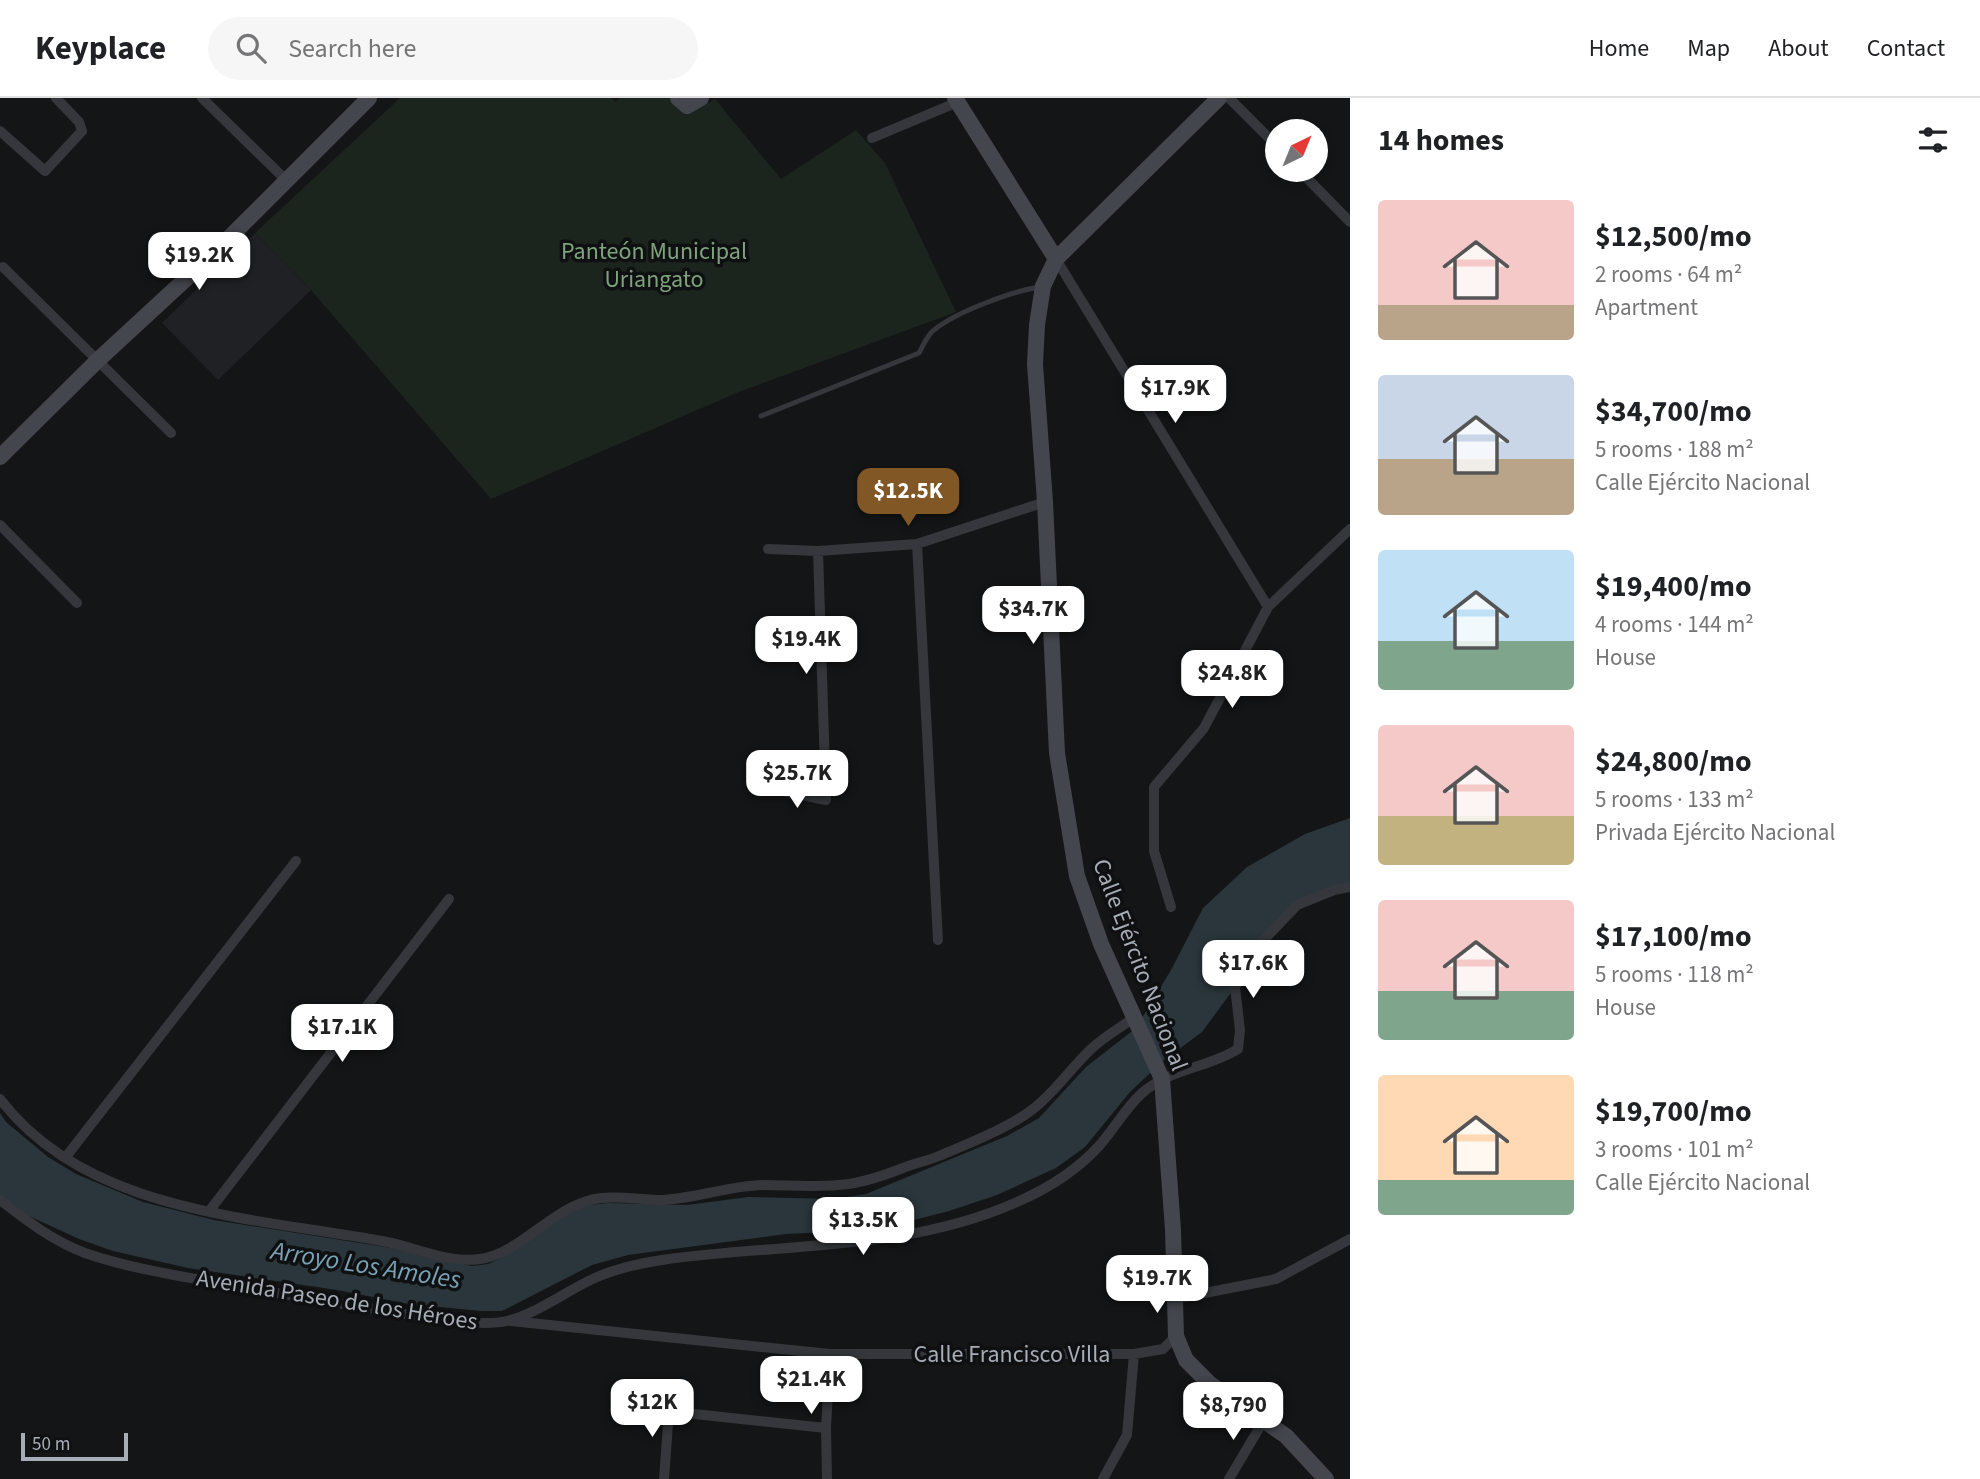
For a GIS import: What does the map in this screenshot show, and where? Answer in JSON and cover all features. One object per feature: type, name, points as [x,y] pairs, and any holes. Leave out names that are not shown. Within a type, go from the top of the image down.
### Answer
[{"type":"street","points":[[0,131],[45,172],[82,131],[79,122],[56,98]]},
{"type":"street","points":[[202,98],[287,181]]},
{"type":"street","points":[[0,457],[98,360],[215,252],[369,98]]},
{"type":"street","name":"Calle Ejército Nacional","points":[[1219,98],[1056,259],[1043,286],[1035,364],[1045,502],[1057,753],[1077,876],[1101,944],[1160,1072],[1173,1230],[1176,1336],[1186,1360],[1209,1383],[1286,1436],[1326,1479]]},
{"type":"street","points":[[1229,98],[1265,134]]},
{"type":"street","points":[[872,138],[957,100],[1268,607]]},
{"type":"street","points":[[1311,182],[1350,222]]},
{"type":"street","points":[[2,267],[171,433]]},
{"type":"street","points":[[768,549],[818,551],[917,544],[1045,502]]},
{"type":"street","points":[[0,525],[78,603]]},
{"type":"street","points":[[1171,907],[1154,851],[1154,787],[1204,728],[1268,607],[1350,529]]},
{"type":"street","points":[[917,544],[938,940]]},
{"type":"street","points":[[774,789],[826,800],[818,551]]},
{"type":"street","points":[[65,1158],[296,860]]},
{"type":"street","name":"Avenida Paseo de los Héroes","points":[[0,1200],[60,1242],[106,1259],[186,1277],[405,1314],[490,1323],[508,1321],[598,1276],[658,1261],[892,1237],[941,1228],[1015,1203],[1072,1171],[1098,1147],[1160,1072],[1227,1056],[1238,1049],[1240,1030],[1236,987],[1258,946],[1297,905],[1334,890],[1350,887]]},
{"type":"street","points":[[210,1210],[449,899]]},
{"type":"street","points":[[0,1099],[14,1117],[65,1158],[82,1169],[135,1192],[170,1203],[381,1240],[464,1261],[484,1259],[503,1252],[568,1208],[592,1200],[690,1198],[761,1185],[824,1186],[873,1179],[935,1158],[1031,1111],[1091,1049],[1137,1020]]},
{"type":"street","points":[[1174,1299],[1276,1279],[1350,1239]]},
{"type":"street","name":"Calle Francisco Villa","points":[[508,1321],[830,1354],[1134,1354],[1163,1349],[1176,1336]]},
{"type":"street","points":[[827,1479],[826,1428],[830,1354]]},
{"type":"street","points":[[1103,1479],[1127,1435],[1134,1354]]},
{"type":"street","points":[[664,1479],[668,1424],[676,1414],[826,1428]]},
{"type":"street","points":[[1229,1479],[1264,1420]]},
{"type":"lane","points":[[761,416],[919,353],[932,331],[955,318],[1020,290],[1043,286]]},
{"type":"shaded area","points":[[255,233],[311,290],[218,380],[162,323]]},
{"type":"green space","name":"Panteón Municipal Uriangato","points":[[400,98],[611,98],[615,102],[620,98],[669,98],[685,115],[715,99],[781,179],[856,130],[885,163],[956,312],[739,392],[491,499],[311,290],[255,233]]},
{"type":"water","name":"Arroyo Los Amoles","points":[[1350,818],[1350,887],[1297,905],[1258,946],[1233,990],[1202,1032],[1163,1061],[1130,1092],[1085,1147],[1056,1168],[997,1195],[949,1211],[868,1230],[786,1234],[628,1255],[592,1265],[502,1311],[481,1311],[409,1304],[337,1290],[188,1268],[113,1251],[29,1216],[0,1196],[0,1113],[6,1122],[48,1157],[76,1174],[143,1202],[214,1220],[404,1250],[472,1266],[488,1264],[503,1257],[572,1211],[590,1205],[687,1205],[748,1197],[834,1199],[866,1194],[1007,1136],[1039,1118],[1086,1067],[1136,1028],[1171,970],[1203,908],[1247,867],[1305,834]]}]
